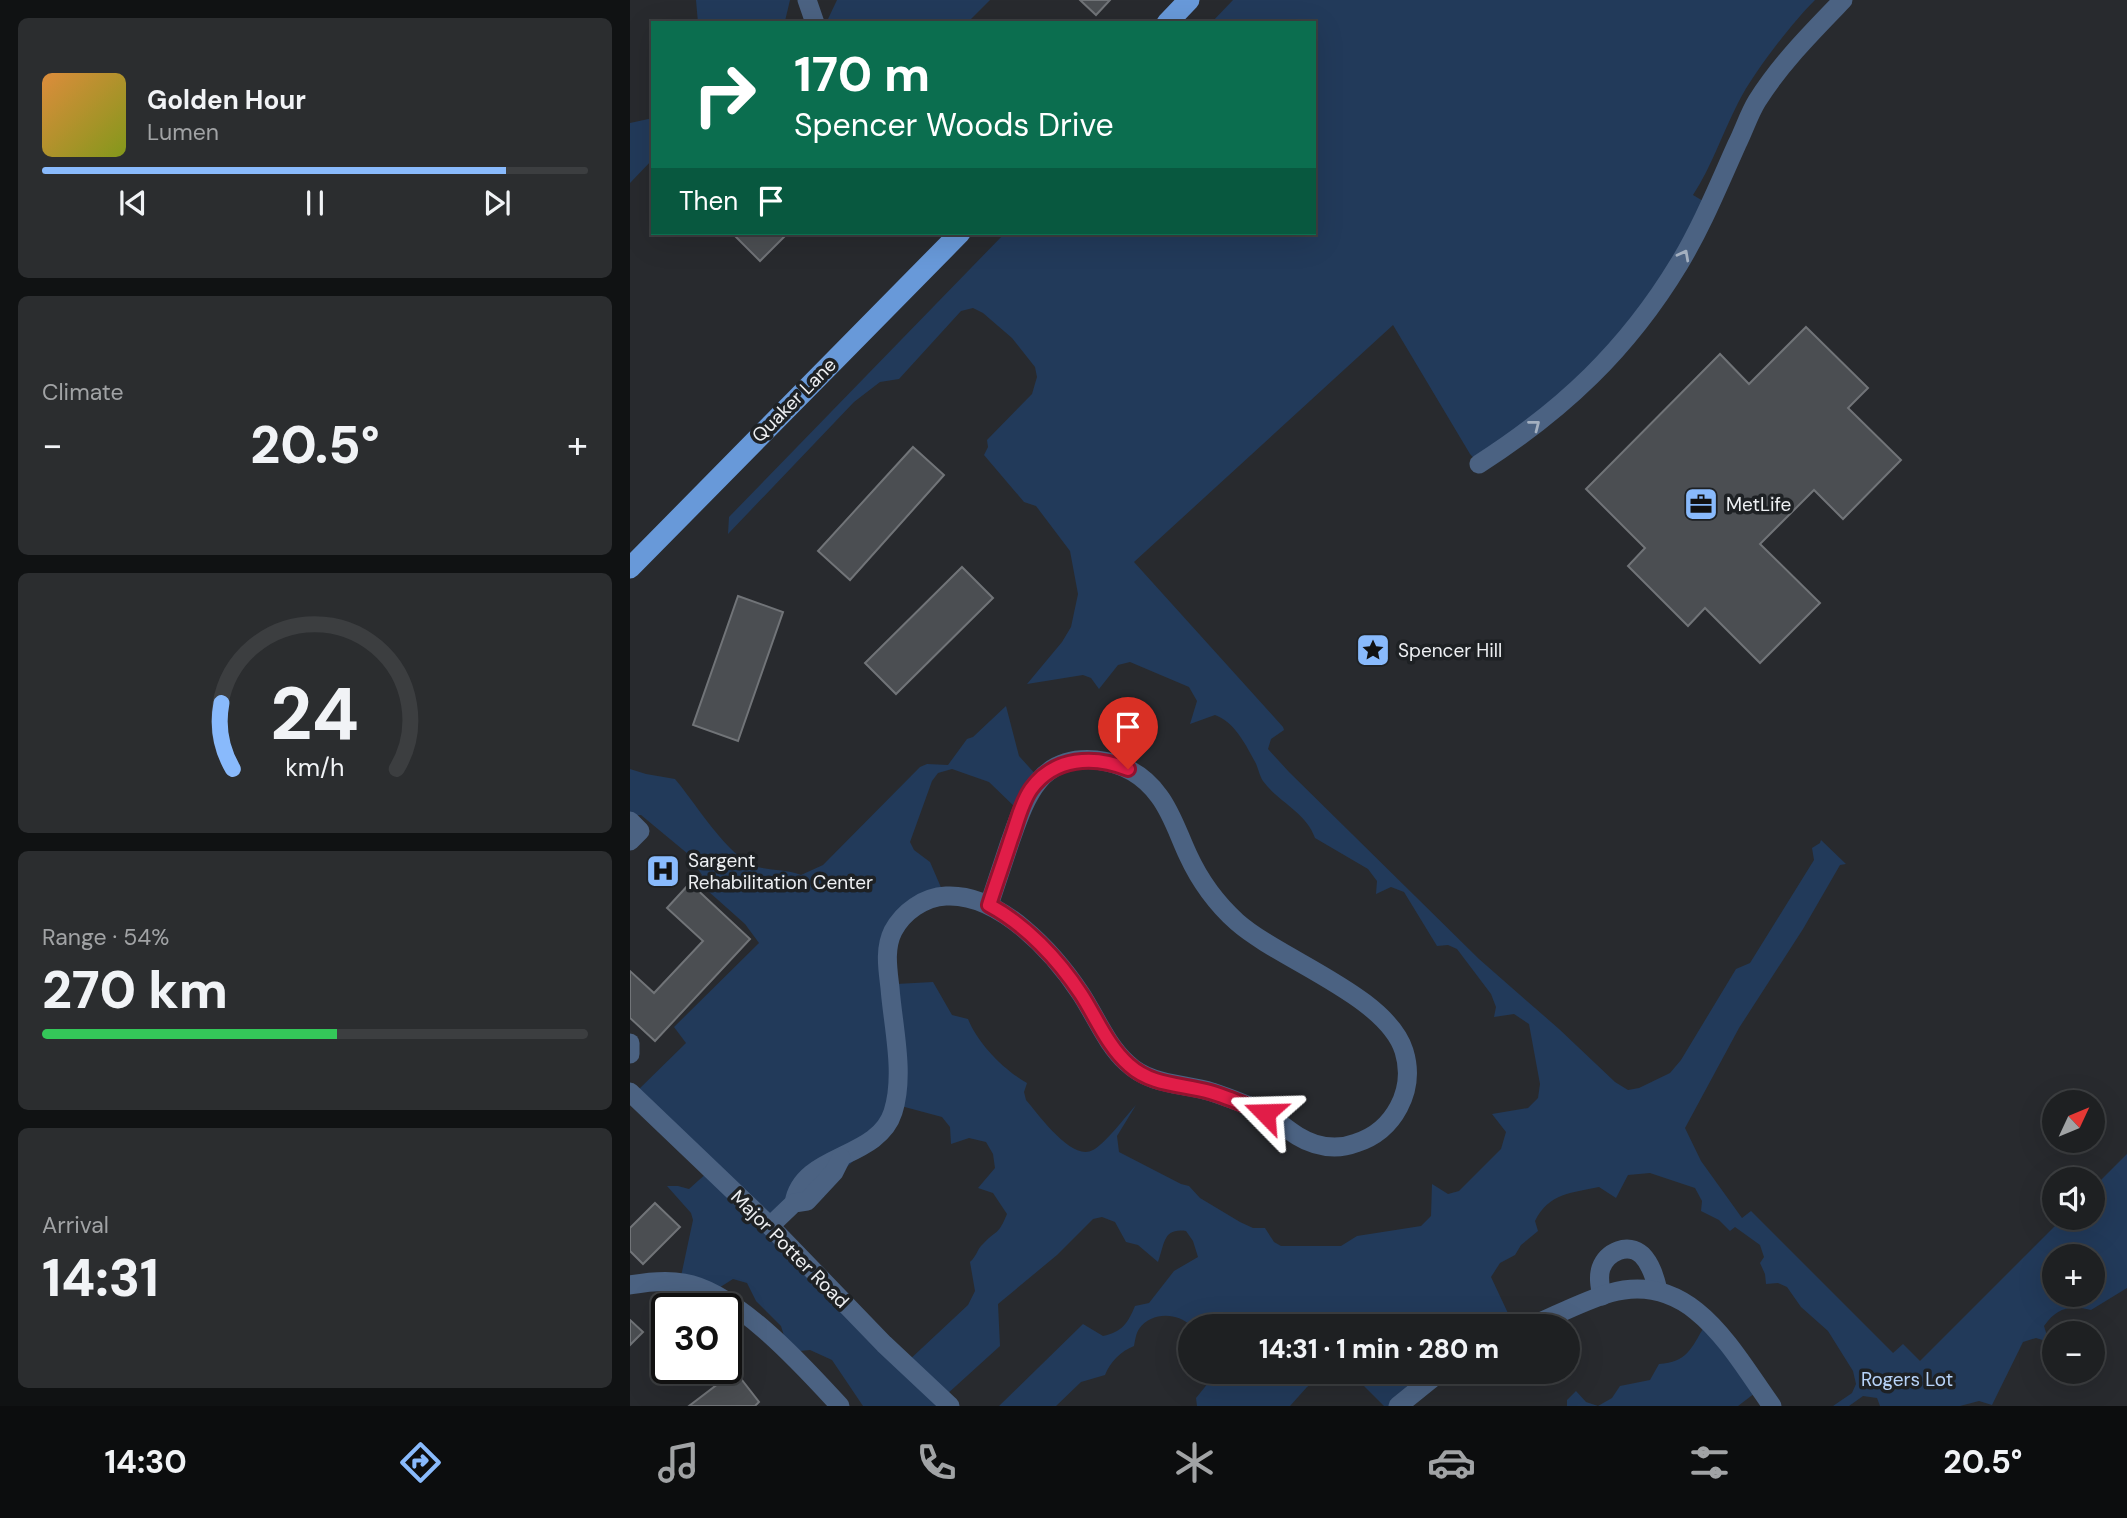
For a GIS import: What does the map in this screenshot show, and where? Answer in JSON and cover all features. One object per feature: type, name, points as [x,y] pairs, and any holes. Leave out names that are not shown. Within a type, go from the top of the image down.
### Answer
[{"type":"main road","points":[[1169,21],[1189,0]]},
{"type":"main road","name":"Quaker Lane","points":[[630,568],[958,235]]},
{"type":"street","points":[[807,0],[814,21]]},
{"type":"street","points":[[1479,464],[1549,414],[1610,358],[1643,320],[1681,262],[1756,102],[1794,50],[1843,0]]},
{"type":"street","points":[[770,1226],[793,1203],[807,1201],[834,1172],[841,1158],[876,1135],[889,1121],[896,1095],[897,1065],[887,961],[890,940],[893,931],[904,917],[918,905],[935,897],[961,897],[989,905],[1015,922],[1053,958],[1080,992],[1123,1059],[1153,1080],[1222,1096],[1265,1113],[1300,1138],[1324,1146],[1348,1146],[1370,1137],[1389,1123],[1402,1103],[1407,1080],[1406,1056],[1390,1025],[1371,1007],[1248,931],[1228,914],[1196,871],[1163,800],[1144,779],[1128,769],[1110,762],[1078,760],[1056,767],[1039,780],[1024,802],[989,905]]},
{"type":"street","points":[[630,1043],[630,1054]]},
{"type":"street","name":"Major Potter Road","points":[[630,1092],[770,1226],[884,1344],[950,1406]]},
{"type":"street","points":[[1602,1296],[1600,1277],[1604,1263],[1614,1253],[1627,1248],[1644,1257],[1658,1290]]},
{"type":"street","points":[[630,1285],[686,1283],[723,1297],[778,1343],[840,1406]]},
{"type":"street","points":[[1559,1314],[1602,1296],[1629,1290],[1658,1290],[1684,1302],[1706,1320],[1772,1406]]},
{"type":"street","points":[[1398,1406],[1425,1384]]},
{"type":"green space","points":[[696,0],[790,0],[785,21],[698,21]]},
{"type":"green space","points":[[837,0],[990,0],[969,21],[828,19]]},
{"type":"green space","name":"Rogers Lot","points":[[1233,0],[1815,0],[1773,49],[1745,91],[1693,195],[1708,204],[1616,351],[1478,463],[1393,325],[1134,562],[1283,727],[1284,730],[1271,739],[1268,749],[1289,772],[1479,959],[1615,1082],[1628,1090],[1639,1088],[1670,1073],[1681,1060],[1736,969],[1750,963],[1814,860],[1812,848],[1821,840],[1846,864],[1840,865],[1803,929],[1739,1028],[1685,1128],[1701,1161],[1742,1218],[1751,1211],[1893,1353],[1903,1344],[1920,1361],[2051,1230],[2105,1230],[2105,1176],[2127,1154],[2127,1288],[2105,1301],[2105,1244],[2042,1244],[2042,1307],[2096,1307],[2091,1310],[2064,1309],[2049,1321],[2042,1321],[2042,1340],[2036,1338],[2023,1342],[1992,1405],[1979,1401],[1960,1406],[1880,1406],[1877,1398],[1863,1396],[1849,1406],[1833,1406],[1852,1393],[1856,1384],[1853,1371],[1828,1331],[1801,1307],[1787,1287],[1778,1283],[1766,1284],[1760,1263],[1764,1257],[1760,1245],[1735,1227],[1730,1231],[1719,1220],[1701,1211],[1702,1201],[1695,1188],[1650,1173],[1628,1175],[1616,1198],[1599,1187],[1570,1193],[1547,1205],[1535,1221],[1538,1231],[1521,1245],[1515,1255],[1500,1263],[1491,1277],[1508,1314],[1178,1314],[1178,1318],[1157,1317],[1144,1323],[1136,1335],[1134,1346],[1116,1358],[1105,1375],[1081,1382],[1056,1406],[999,1406],[1083,1324],[1103,1336],[1115,1332],[1124,1326],[1135,1306],[1149,1303],[1174,1271],[1198,1257],[1193,1241],[1186,1231],[1178,1231],[1166,1238],[1158,1262],[1138,1245],[1126,1242],[1115,1222],[1102,1217],[1093,1219],[1057,1255],[998,1304],[1000,1346],[946,1395],[951,1406],[863,1406],[832,1360],[810,1350],[789,1352],[781,1326],[756,1301],[747,1283],[733,1279],[714,1291],[680,1281],[693,1220],[691,1213],[667,1186],[689,1189],[709,1171],[635,1093],[686,1043],[674,1027],[759,943],[745,924],[699,883],[702,875],[688,854],[641,815],[630,816],[630,769],[675,779],[724,842],[747,862],[758,867],[801,875],[823,865],[920,767],[927,764],[948,765],[967,739],[973,737],[1006,706],[1019,756],[1038,777],[1017,809],[989,782],[952,769],[938,773],[932,781],[910,842],[914,850],[930,862],[943,892],[922,905],[893,946],[896,984],[933,982],[952,1015],[968,1019],[978,1038],[993,1056],[1027,1083],[1024,1092],[1026,1100],[1047,1126],[1066,1143],[1085,1152],[1093,1150],[1136,1105],[1117,1136],[1119,1152],[1189,1186],[1200,1198],[1240,1222],[1253,1228],[1265,1228],[1274,1242],[1281,1246],[1341,1246],[1357,1236],[1421,1226],[1431,1216],[1432,1184],[1448,1194],[1459,1191],[1501,1149],[1506,1132],[1492,1114],[1528,1108],[1538,1098],[1540,1084],[1529,1024],[1514,1014],[1494,1017],[1496,1007],[1491,994],[1457,949],[1448,945],[1437,946],[1404,892],[1391,887],[1376,894],[1377,881],[1368,869],[1315,838],[1299,814],[1263,781],[1247,747],[1228,723],[1215,715],[1190,724],[1197,701],[1189,687],[1130,662],[1118,665],[1099,689],[1091,678],[1083,675],[1027,684],[1071,627],[1078,594],[1070,551],[1036,506],[1024,502],[984,455],[988,447],[987,440],[1032,394],[1037,377],[1035,367],[1012,338],[983,313],[973,308],[961,311],[899,379],[880,382],[854,402],[728,534],[729,517],[1003,235],[1316,235],[1316,21],[1213,21]],"holes":[[[901,1106],[942,1117],[950,1127],[951,1144],[969,1138],[986,1142],[993,1154],[995,1168],[978,1188],[993,1193],[1007,1214],[999,1229],[981,1246],[970,1262],[975,1291],[968,1305],[906,1363],[777,1231],[861,1154]]]},
{"type":"green space","points":[[651,118],[651,161],[630,183],[630,123]]},
{"type":"green space","points":[[1704,1327],[1755,1393],[1738,1406],[1598,1406],[1612,1398],[1620,1386],[1650,1380],[1659,1364],[1682,1357]]},
{"type":"green space","points":[[1207,1384],[1312,1384],[1290,1406],[1197,1406],[1196,1398]]},
{"type":"green space","points":[[1362,1384],[1426,1384],[1396,1406],[1384,1406]]},
{"type":"green space","points":[[1576,1391],[1586,1402],[1598,1406],[1567,1406],[1567,1400]]},
{"type":"building","points":[[1080,0],[1110,0],[1096,15]]},
{"type":"building","points":[[734,235],[786,235],[760,261]]},
{"type":"building","name":"MetLife","points":[[1806,327],[1868,388],[1848,408],[1901,460],[1843,519],[1814,490],[1760,544],[1820,603],[1760,663],[1705,608],[1688,626],[1628,566],[1645,548],[1586,489],[1720,354],[1749,384]]},
{"type":"building","points":[[913,447],[944,475],[850,580],[818,551]]},
{"type":"building","points":[[962,567],[993,598],[896,694],[865,663]]},
{"type":"building","points":[[738,596],[783,612],[738,741],[693,725]]},
{"type":"building","points":[[690,883],[750,939],[655,1041],[630,1018],[630,971],[654,993],[703,941],[667,908]]},
{"type":"building","points":[[655,1203],[680,1227],[643,1264],[630,1251],[630,1228]]},
{"type":"building","points":[[630,1320],[643,1332],[630,1345]]},
{"type":"building","points":[[742,1380],[759,1402],[755,1406],[689,1406],[718,1384],[742,1384]]},
{"type":"place","name":"MetLife","points":[[1701,504]]},
{"type":"place","name":"Spencer Hill","points":[[1373,650]]},
{"type":"place","name":"Sargent Rehabilitation Center","points":[[663,871]]},
{"type":"route","points":[[1128,769],[1110,762],[1078,760],[1047,772],[1030,790],[1024,802],[989,905],[1015,922],[1053,958],[1080,992],[1129,1066],[1153,1080],[1211,1092],[1265,1113]]}]
